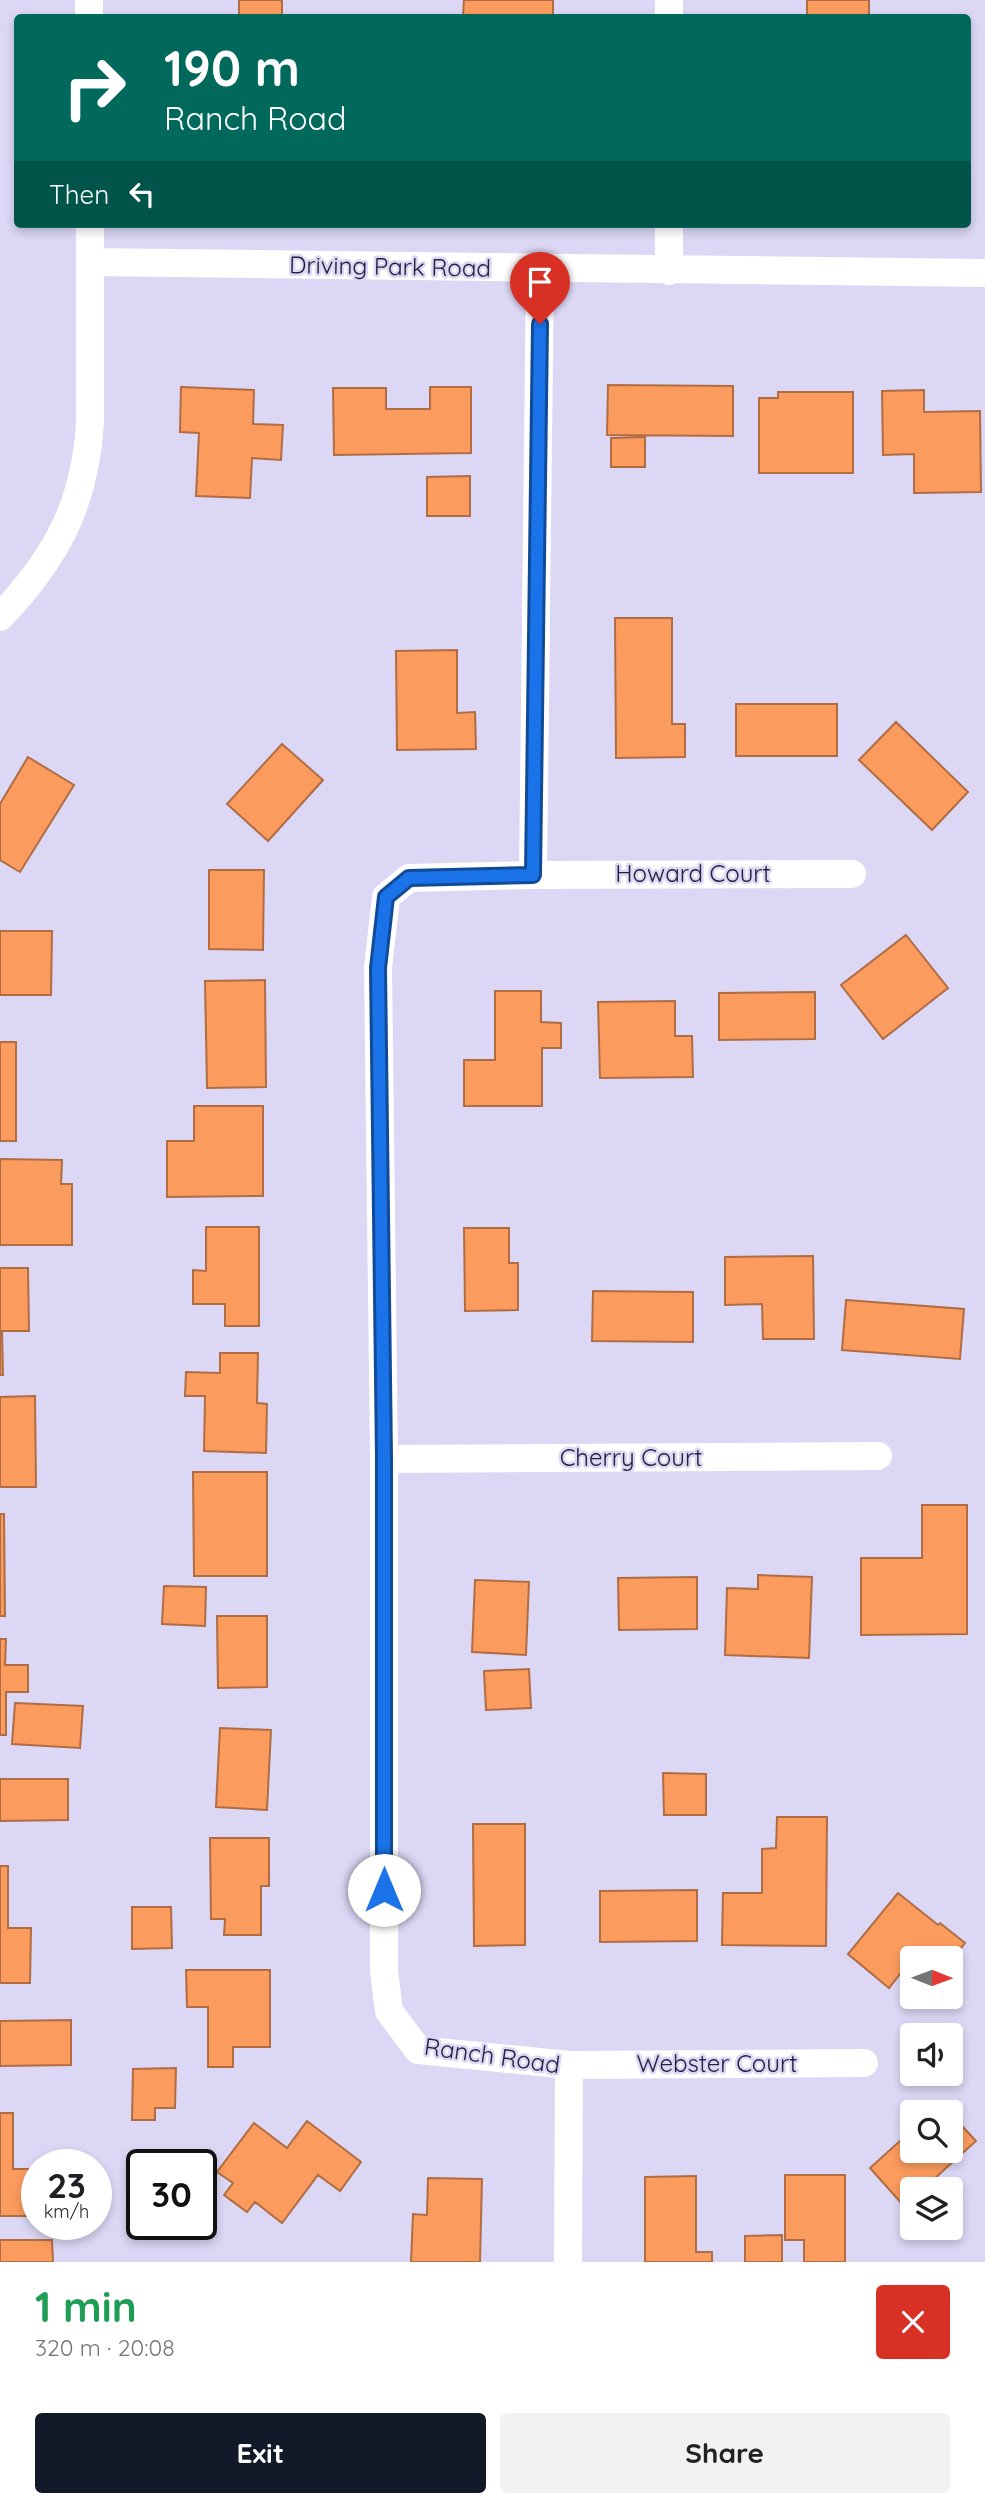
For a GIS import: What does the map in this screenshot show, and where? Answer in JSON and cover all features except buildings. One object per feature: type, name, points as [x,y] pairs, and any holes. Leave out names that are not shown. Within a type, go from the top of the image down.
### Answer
[{"type":"street","points":[[0,617],[20,596],[51,554],[68,524],[81,489],[89,450],[90,423],[90,228]]},
{"type":"street","points":[[669,228],[669,271]]},
{"type":"street","name":"Driving Park Road","points":[[90,262],[985,273]]},
{"type":"street","points":[[533,875],[540,269]]},
{"type":"street","name":"Howard Court","points":[[533,875],[852,874]]},
{"type":"street","name":"Ranch Road","points":[[533,875],[409,878],[386,897],[378,968],[384,1459],[384,1971],[389,2011],[418,2050],[569,2065],[568,2262]]},
{"type":"street","name":"Cherry Court","points":[[384,1459],[878,1457]]},
{"type":"street","name":"Webster Court","points":[[569,2065],[864,2063]]},
{"type":"route","points":[[384,1890],[384,1459],[378,968],[386,897],[409,878],[533,875],[540,324]]}]
